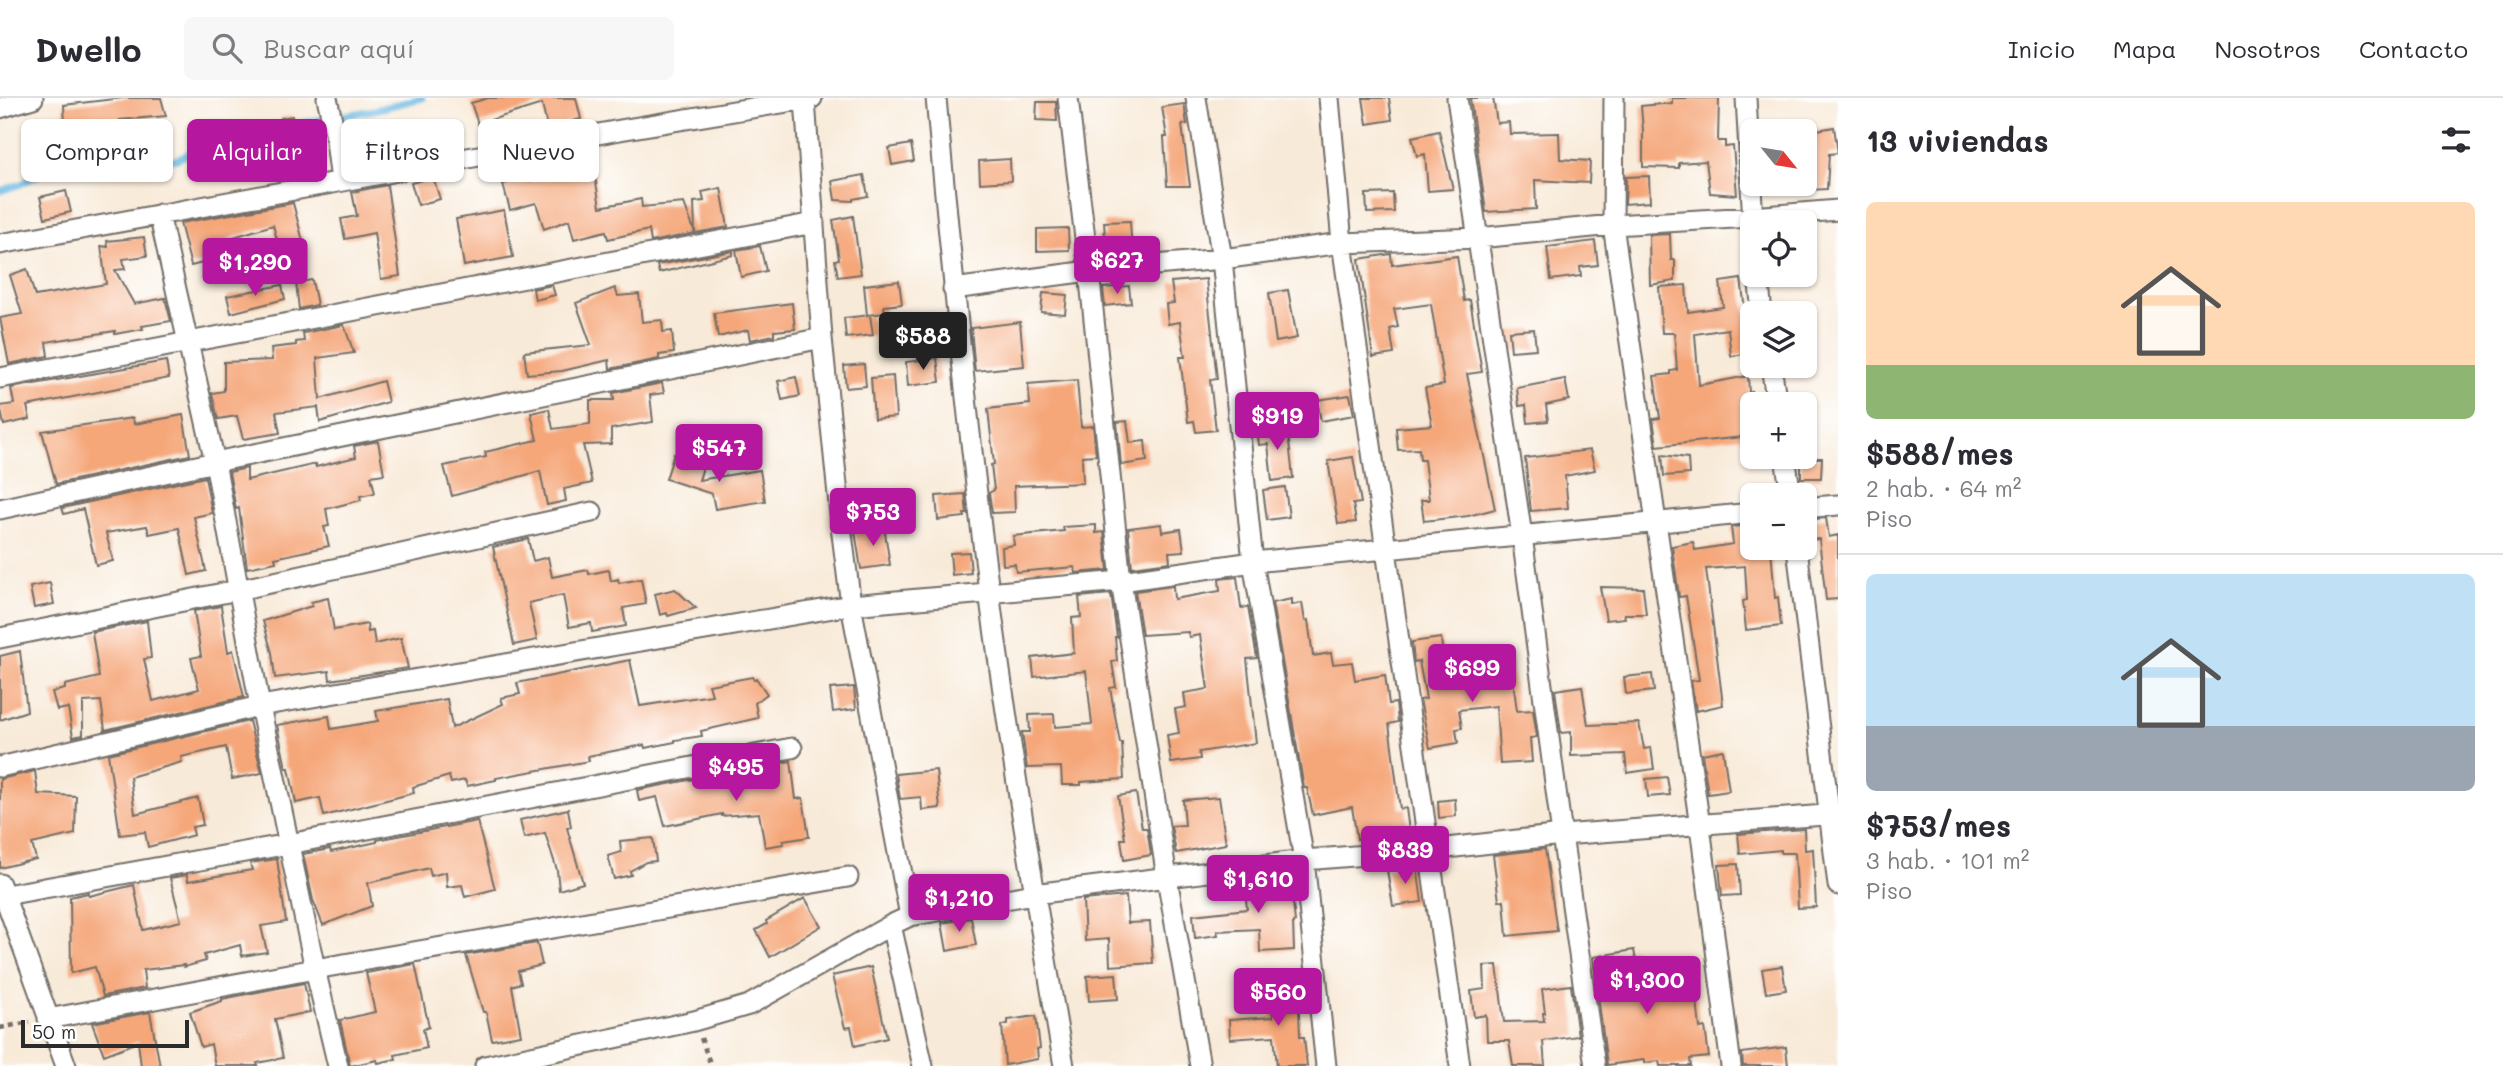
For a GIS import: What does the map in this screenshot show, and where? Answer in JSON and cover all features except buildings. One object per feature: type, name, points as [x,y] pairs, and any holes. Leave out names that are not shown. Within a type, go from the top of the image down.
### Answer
[{"type":"street","points":[[0,108],[33,98]]},
{"type":"street","points":[[936,98],[953,289],[989,593],[1034,894],[1064,1066]]},
{"type":"street","points":[[1068,98],[1121,581],[1167,878],[1200,1066]]},
{"type":"street","points":[[1196,98],[1222,259],[1253,562],[1304,860],[1326,1066]]},
{"type":"street","points":[[1329,98],[1342,243],[1460,1066]]},
{"type":"street","points":[[1457,98],[1522,536],[1595,1066]]},
{"type":"street","points":[[1614,98],[1613,225],[1700,826],[1731,1066]]},
{"type":"street","points":[[1746,98],[1752,210]]},
{"type":"street","points":[[464,159],[808,99],[822,338],[851,605],[910,916]]},
{"type":"street","points":[[0,244],[341,181],[328,101]]},
{"type":"street","points":[[1817,212],[1838,210]]},
{"type":"street","points":[[159,214],[190,343],[260,706],[338,1066]]},
{"type":"street","points":[[953,289],[1342,243],[1478,238],[1613,225],[1740,220]]},
{"type":"street","points":[[0,378],[814,223]]},
{"type":"street","points":[[0,509],[215,462],[822,338]]},
{"type":"street","points":[[1817,507],[1838,505]]},
{"type":"street","points":[[0,638],[238,590],[592,512]]},
{"type":"street","points":[[0,767],[260,706],[851,605],[1121,581],[1253,562],[1740,514]]},
{"type":"street","points":[[1799,560],[1833,815],[1838,885]]},
{"type":"street","points":[[66,1066],[1,892],[289,844],[792,748]]},
{"type":"street","points":[[485,1066],[694,1021],[749,1005],[910,916],[1034,894],[1304,860],[1429,850],[1562,835],[1833,815]]},
{"type":"street","points":[[48,1019],[315,969],[848,877]]},
{"type":"street","points":[[891,925],[923,1066]]},
{"type":"path","points":[[0,1028],[48,1019]]},
{"type":"path","points":[[694,1021],[711,1066]]},
{"type":"waterway","points":[[0,191],[21,184],[54,167],[147,165],[177,159],[239,129],[302,123],[422,98]]}]
